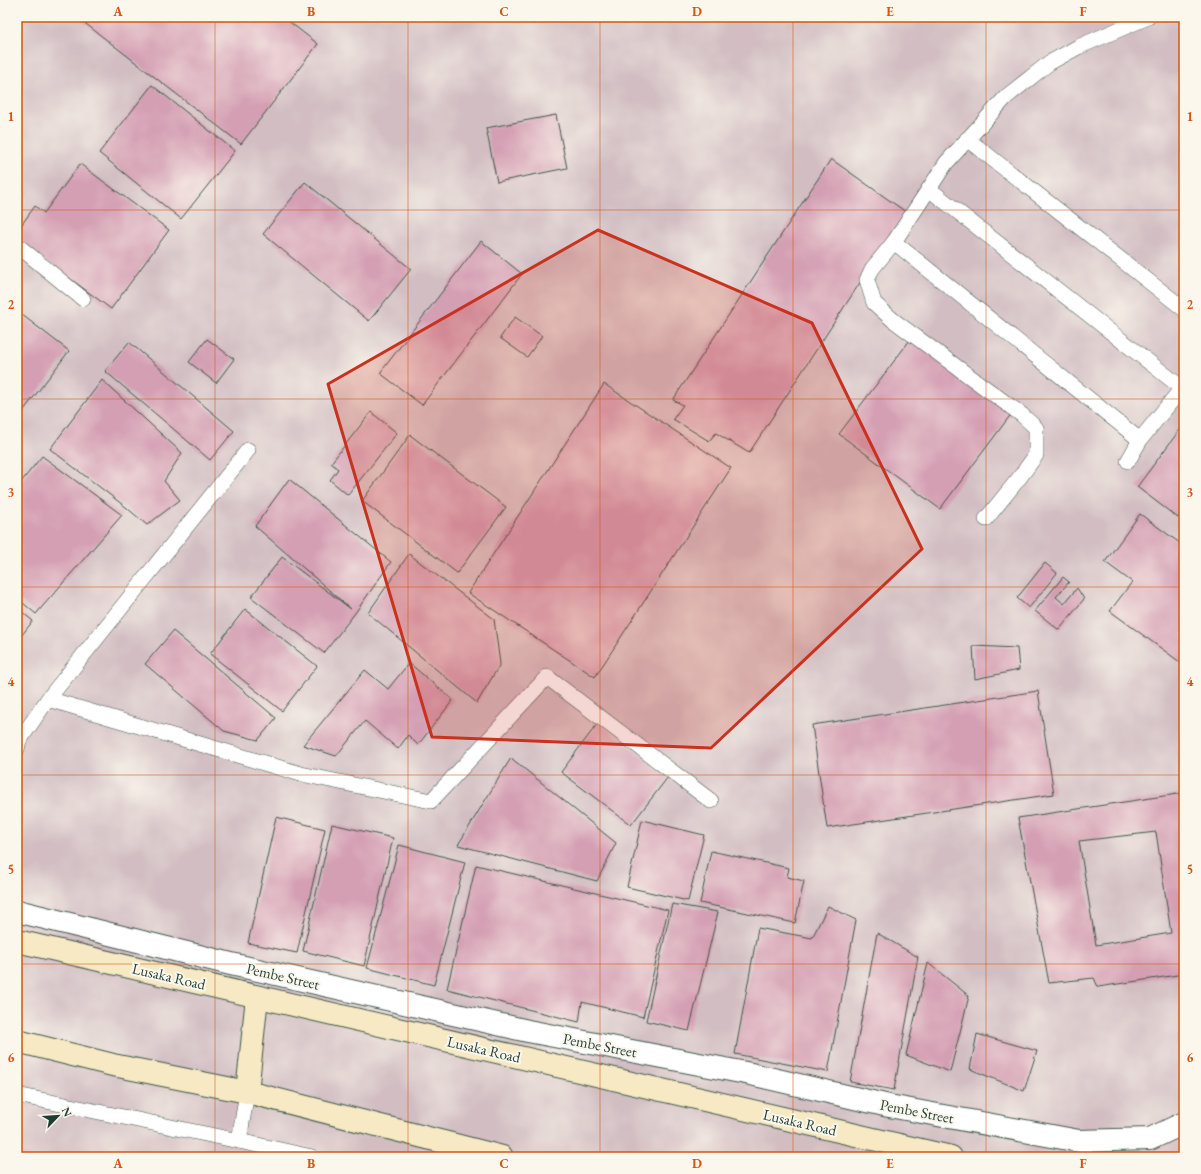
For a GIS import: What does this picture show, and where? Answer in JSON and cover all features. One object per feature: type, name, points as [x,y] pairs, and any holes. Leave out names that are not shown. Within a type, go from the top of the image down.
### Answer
[{"type":"main road","name":"Lusaka Road","points":[[17,940],[257,997],[952,1157]]},
{"type":"main road","points":[[247,1092],[257,997]]},
{"type":"main road","points":[[17,1042],[113,1065],[247,1092],[502,1157]]},
{"type":"street","points":[[17,940],[21,912]]},
{"type":"street","name":"Pembe Street","points":[[21,912],[231,964],[528,1031],[751,1074],[889,1106],[1079,1141],[1150,1139],[1184,1123]]},
{"type":"lane","points":[[986,518],[1036,455],[1036,428],[1022,415],[893,320],[874,303],[868,280],[872,269],[894,242],[946,163],[1006,97],[1049,63],[1078,47],[1148,17]]},
{"type":"lane","points":[[967,139],[1184,309]]},
{"type":"lane","points":[[929,189],[1183,386],[1140,440],[1128,461]]},
{"type":"lane","points":[[894,242],[1140,440]]},
{"type":"lane","points":[[17,245],[83,299]]},
{"type":"lane","points":[[17,748],[20,741],[48,699],[248,450]]},
{"type":"lane","points":[[48,699],[301,774],[431,801],[547,677],[711,801]]},
{"type":"lane","points":[[239,1141],[247,1092]]},
{"type":"lane","points":[[17,1095],[312,1157]]},
{"type":"highlighted area","points":[[598,230],[812,323],[922,549],[711,748],[432,737],[328,384]]},
{"type":"shaded area","points":[[17,17],[1184,17],[1184,1157],[17,1157]]},
{"type":"building","points":[[77,17],[283,17],[318,44],[241,144]]},
{"type":"building","points":[[152,85],[235,151],[181,219],[99,153]]},
{"type":"building","points":[[556,115],[567,168],[497,182],[486,128]]},
{"type":"building","points":[[831,159],[906,212],[749,453],[716,433],[709,441],[673,419],[683,405],[673,400]]},
{"type":"building","points":[[80,164],[169,230],[111,309],[17,239],[17,231],[35,206],[44,213]]},
{"type":"building","points":[[305,182],[411,269],[369,321],[263,234]]},
{"type":"building","points":[[481,241],[522,274],[422,405],[380,373]]},
{"type":"building","points":[[17,311],[69,351],[17,419]]},
{"type":"building","points":[[515,317],[542,336],[527,357],[500,338]]},
{"type":"building","points":[[913,336],[1012,413],[940,509],[839,434]]},
{"type":"building","points":[[207,339],[234,359],[216,383],[189,362]]},
{"type":"building","points":[[129,342],[234,431],[210,460],[105,371]]},
{"type":"building","points":[[102,380],[182,453],[164,481],[180,500],[147,525],[50,449]]},
{"type":"building","points":[[604,384],[731,468],[595,677],[468,593]]},
{"type":"building","points":[[371,412],[397,433],[348,495],[330,480],[338,469],[331,463]]},
{"type":"building","points":[[1184,424],[1184,509],[1178,518],[1137,487]]},
{"type":"building","points":[[410,435],[506,507],[457,573],[362,501]]},
{"type":"building","points":[[42,456],[122,515],[36,614],[17,598],[17,487]]},
{"type":"building","points":[[289,479],[391,562],[355,613],[324,653],[251,597],[282,557],[351,609],[255,526]]},
{"type":"building","points":[[1140,514],[1184,546],[1184,665],[1110,611],[1132,582],[1105,562]]},
{"type":"building","points":[[409,554],[494,619],[500,664],[477,703],[368,613]]},
{"type":"building","points":[[1045,563],[1057,573],[1029,608],[1017,598]]},
{"type":"building","points":[[1063,577],[1069,582],[1056,597],[1064,604],[1077,588],[1084,599],[1059,630],[1035,611]]},
{"type":"building","points":[[17,608],[33,621],[17,641]]},
{"type":"building","points":[[245,609],[317,666],[282,711],[210,654]]},
{"type":"building","points":[[173,631],[276,718],[258,740],[224,731],[145,664]]},
{"type":"building","points":[[973,646],[1017,648],[1019,670],[975,679]]},
{"type":"building","points":[[409,663],[453,700],[418,745],[408,735],[398,749],[365,721],[336,756],[303,745],[365,670],[388,689]]},
{"type":"building","points":[[1038,691],[1054,794],[827,828],[812,725]]},
{"type":"building","points":[[598,723],[668,777],[631,825],[561,772]]},
{"type":"building","points":[[511,758],[616,843],[597,881],[458,845]]},
{"type":"building","points":[[1184,793],[1184,974],[1098,987],[1094,978],[1049,983],[1018,818]],"holes":[[[1156,832],[1171,933],[1096,945],[1079,841]]]},
{"type":"building","points":[[276,817],[325,829],[297,953],[248,943]]},
{"type":"building","points":[[642,820],[704,835],[688,901],[627,887]]},
{"type":"building","points":[[332,824],[393,838],[364,966],[303,951]]},
{"type":"building","points":[[399,845],[465,862],[434,985],[367,968]]},
{"type":"building","points":[[711,851],[789,868],[787,877],[804,881],[795,923],[700,903]]},
{"type":"building","points":[[476,865],[668,910],[643,1017],[582,1002],[579,1022],[447,989]]},
{"type":"building","points":[[672,904],[718,912],[689,1031],[646,1021]]},
{"type":"building","points":[[828,906],[856,920],[828,1072],[735,1054],[758,928],[812,938]]},
{"type":"building","points":[[877,933],[918,957],[894,1090],[850,1082]]},
{"type":"building","points":[[928,963],[969,996],[950,1072],[906,1055]]},
{"type":"building","points":[[977,1034],[1037,1051],[1024,1091],[970,1069]]},
{"type":"building","points":[[17,1153],[32,1156],[32,1157],[17,1157]]}]
